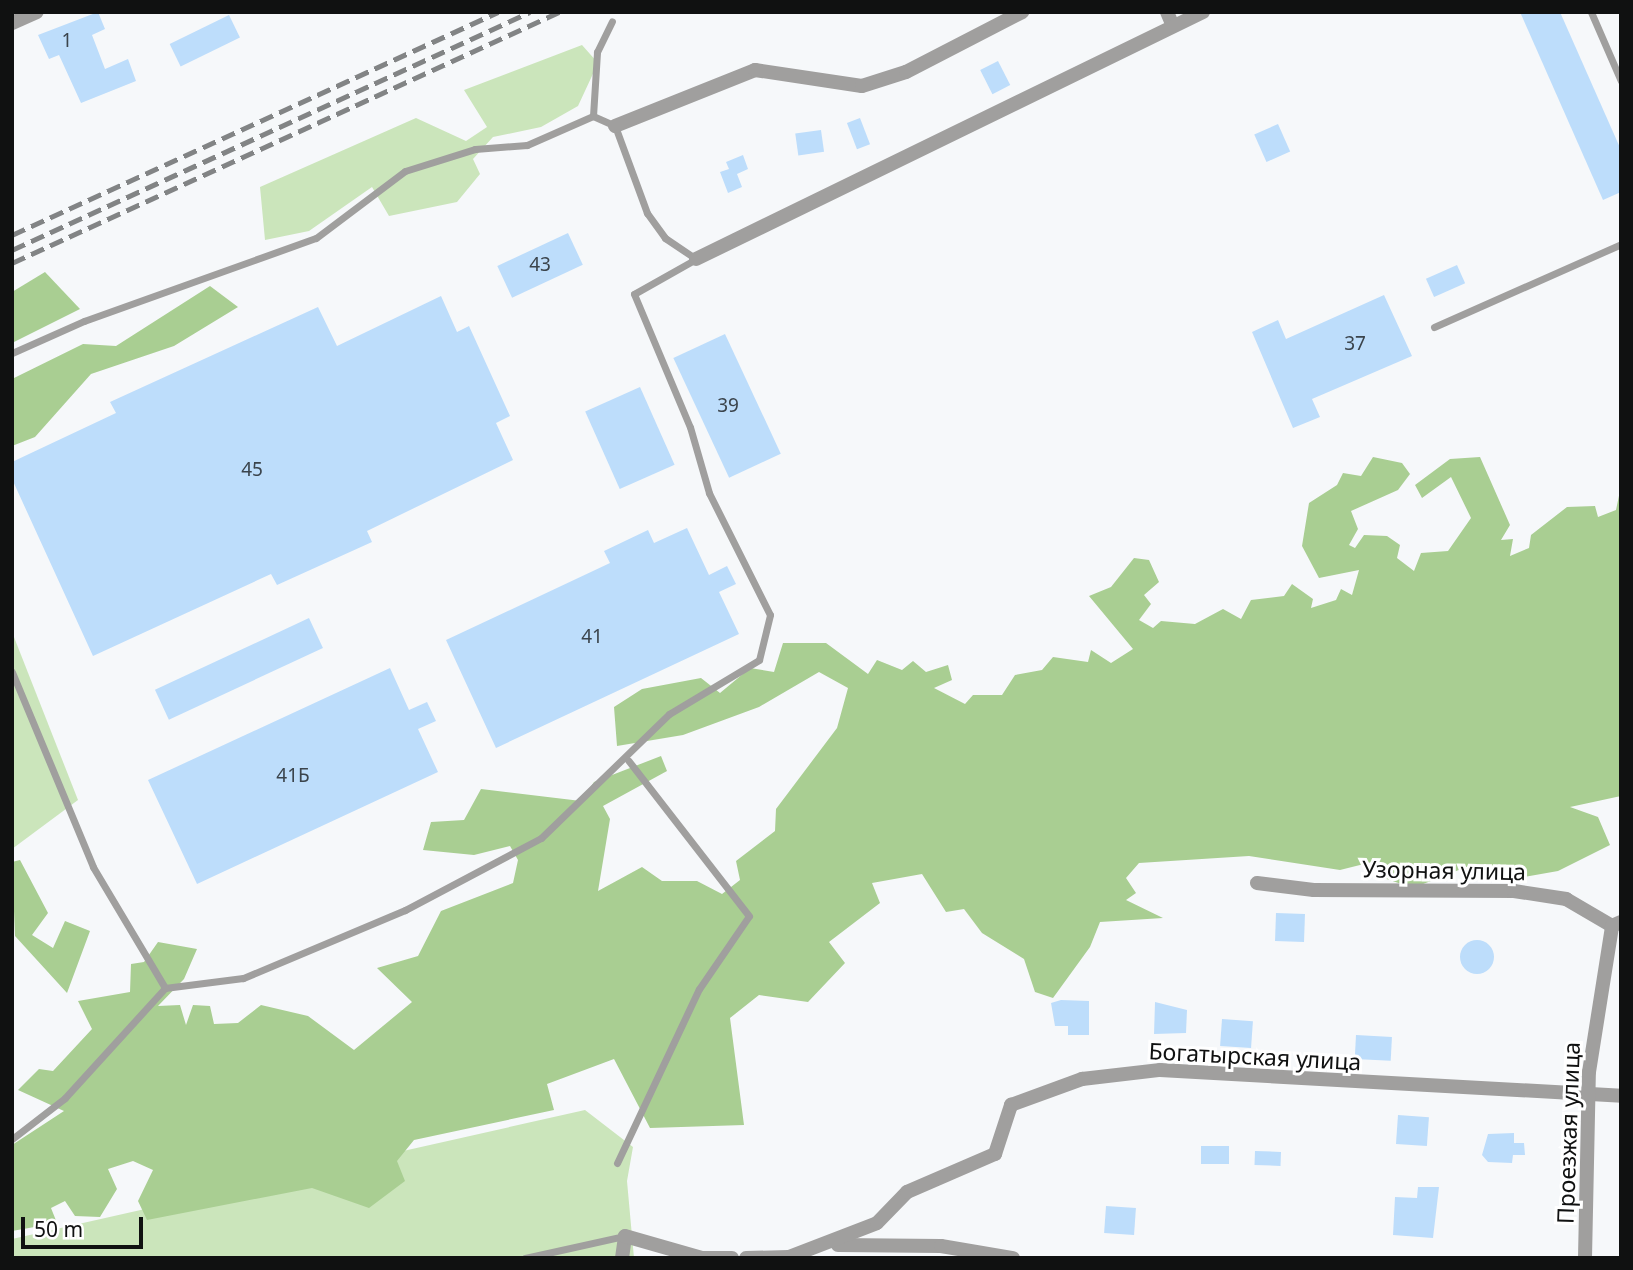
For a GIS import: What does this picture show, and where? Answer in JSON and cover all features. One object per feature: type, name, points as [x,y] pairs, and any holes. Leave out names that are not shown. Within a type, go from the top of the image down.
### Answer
[{"type":"street","points":[[12,23],[37,12]]},
{"type":"street","points":[[696,259],[1170,19],[1203,12]]},
{"type":"street","points":[[615,126],[755,70],[862,86],[906,72],[1012,14]]},
{"type":"street","name":"Узорная улица","points":[[1257,883],[1314,890],[1514,891],[1566,899],[1616,924]]},
{"type":"street","name":"Проезжая улица","points":[[1586,1258],[1589,1096],[1616,924]]},
{"type":"street","name":"Богатырская улица","points":[[746,1258],[789,1257],[833,1244],[877,1223],[907,1192],[995,1154],[1011,1105],[1082,1079],[1160,1069],[1621,1096]]},
{"type":"street","points":[[622,1258],[625,1236],[702,1258],[732,1258]]},
{"type":"street","points":[[833,1244],[941,1246],[1013,1258]]},
{"type":"lane","points":[[1591,12],[1621,81]]},
{"type":"lane","points":[[593,116],[597,52],[612,21]]},
{"type":"lane","points":[[12,353],[84,320],[316,238],[405,171],[475,149],[527,145],[593,116],[615,126],[647,213],[665,238],[696,259],[634,294],[690,427],[709,493],[770,615],[759,660],[669,714],[628,760],[541,838],[405,911],[243,978],[165,988],[65,1098],[12,1139]]},
{"type":"lane","points":[[1434,327],[1621,244]]},
{"type":"lane","points":[[12,672],[93,867],[165,988]]},
{"type":"lane","points":[[617,1163],[699,989],[749,916],[628,760]]},
{"type":"lane","points":[[525,1258],[625,1236]]},
{"type":"green space","points":[[582,45],[598,63],[578,106],[541,127],[493,137],[473,159],[480,174],[457,202],[389,216],[372,187],[309,231],[265,240],[260,187],[416,118],[466,141],[487,127],[464,90]]},
{"type":"green space","points":[[45,272],[80,309],[12,343],[12,292]]},
{"type":"green space","points":[[210,286],[238,307],[174,346],[91,374],[35,437],[12,446],[12,379],[83,344],[116,346]]},
{"type":"green space","points":[[1373,457],[1402,463],[1410,474],[1398,490],[1351,511],[1358,529],[1349,545],[1355,548],[1364,535],[1387,536],[1400,545],[1397,558],[1414,571],[1421,553],[1448,551],[1471,518],[1451,477],[1422,498],[1415,485],[1450,459],[1480,457],[1510,525],[1501,540],[1513,539],[1510,556],[1529,548],[1531,535],[1567,507],[1595,506],[1598,517],[1616,510],[1621,486],[1621,796],[1570,807],[1598,817],[1610,845],[1558,871],[1512,879],[1474,864],[1413,888],[1378,876],[1376,861],[1340,870],[1249,856],[1139,863],[1126,878],[1136,893],[1126,900],[1163,918],[1100,922],[1090,947],[1053,998],[1035,992],[1024,959],[982,933],[964,909],[946,912],[922,874],[872,883],[880,903],[829,942],[845,963],[808,1002],[759,995],[730,1018],[744,1125],[650,1128],[614,1059],[547,1084],[554,1110],[414,1140],[397,1161],[405,1181],[369,1208],[312,1188],[147,1220],[138,1201],[153,1170],[133,1161],[108,1169],[117,1189],[100,1217],[75,1216],[65,1201],[51,1208],[57,1223],[12,1231],[12,1145],[64,1111],[18,1090],[39,1069],[53,1071],[92,1029],[78,1001],[130,992],[131,964],[144,962],[158,942],[197,949],[184,979],[158,1006],[180,1005],[186,1025],[193,1005],[210,1006],[214,1024],[238,1023],[261,1005],[308,1016],[354,1050],[412,1002],[377,968],[418,956],[441,911],[513,883],[518,860],[510,846],[474,855],[423,850],[431,822],[464,820],[481,789],[581,801],[594,782],[661,756],[667,771],[603,806],[610,819],[598,891],[642,867],[662,881],[697,881],[722,894],[740,880],[736,861],[775,831],[776,809],[837,728],[848,688],[819,672],[759,707],[683,735],[617,746],[614,707],[642,689],[701,678],[720,693],[750,668],[774,672],[783,643],[826,643],[868,674],[877,660],[902,670],[913,661],[926,672],[948,665],[952,680],[934,688],[965,704],[973,695],[1002,695],[1015,675],[1042,670],[1053,657],[1088,662],[1091,650],[1111,663],[1133,649],[1089,596],[1111,587],[1134,558],[1149,560],[1159,582],[1144,595],[1151,604],[1139,620],[1153,628],[1161,621],[1195,624],[1223,609],[1241,619],[1251,600],[1284,596],[1292,584],[1313,599],[1311,608],[1336,600],[1341,589],[1352,595],[1359,570],[1319,578],[1302,546],[1309,503],[1337,485],[1343,473],[1361,476]]},
{"type":"green space","points":[[12,632],[78,800],[12,849]]},
{"type":"green space","points":[[20,860],[48,913],[32,935],[53,948],[65,921],[90,931],[67,993],[15,936],[12,862]]},
{"type":"green space","points":[[585,1110],[633,1147],[627,1181],[634,1258],[12,1258],[12,1239]]},
{"type":"building","points":[[98,12],[105,29],[92,35],[105,69],[128,59],[136,81],[81,103],[59,55],[49,59],[38,35]]},
{"type":"building","points":[[1520,12],[1560,12],[1621,150],[1621,192],[1603,200]]},
{"type":"building","points":[[229,15],[240,37],[181,66],[170,44]]},
{"type":"building","points":[[998,61],[1010,85],[992,94],[980,70]]},
{"type":"building","points":[[860,118],[870,144],[857,149],[847,123]]},
{"type":"building","points":[[1278,124],[1290,151],[1266,162],[1254,135]]},
{"type":"building","points":[[821,130],[824,152],[798,155],[795,134]]},
{"type":"building","points":[[743,155],[748,169],[737,174],[742,187],[728,193],[720,172],[729,169],[726,162]]},
{"type":"building","points":[[568,233],[583,265],[512,298],[497,266]]},
{"type":"building","points":[[1457,265],[1465,283],[1434,297],[1426,279]]},
{"type":"building","points":[[1384,295],[1412,356],[1312,399],[1320,417],[1293,428],[1252,332],[1278,320],[1286,339]]},
{"type":"building","points":[[441,296],[457,332],[469,326],[510,416],[496,423],[513,460],[367,531],[372,542],[277,585],[271,574],[93,656],[12,479],[12,462],[116,413],[110,402],[318,307],[337,346]]},
{"type":"building","points":[[725,334],[781,454],[729,478],[673,358]]},
{"type":"building","points":[[640,387],[675,465],[620,489],[585,411]]},
{"type":"building","points":[[687,528],[709,575],[727,566],[736,584],[719,592],[739,634],[496,748],[446,640],[610,563],[604,551],[648,530],[654,543]]},
{"type":"building","points":[[309,618],[323,648],[169,720],[155,690]]},
{"type":"building","points":[[390,668],[409,710],[427,702],[436,721],[418,729],[438,772],[197,884],[148,780]]},
{"type":"building","points":[[1276,913],[1305,914],[1304,942],[1275,941]]},
{"type":"building","points":[[1477,940],[1489,945],[1494,957],[1489,969],[1477,974],[1465,969],[1460,957],[1465,945]]},
{"type":"building","points":[[1061,1000],[1089,1001],[1089,1035],[1068,1035],[1068,1026],[1055,1026],[1051,1003]]},
{"type":"building","points":[[1155,1002],[1187,1010],[1186,1033],[1154,1034]]},
{"type":"building","points":[[1222,1019],[1253,1021],[1251,1048],[1220,1046]]},
{"type":"building","points":[[1356,1035],[1392,1037],[1391,1061],[1355,1059]]},
{"type":"building","points":[[1398,1115],[1429,1117],[1427,1146],[1396,1144]]},
{"type":"building","points":[[1514,1133],[1514,1143],[1524,1143],[1525,1155],[1513,1155],[1512,1163],[1488,1162],[1482,1155],[1488,1134]]},
{"type":"building","points":[[1201,1146],[1229,1146],[1229,1164],[1201,1164]]},
{"type":"building","points":[[1255,1151],[1281,1152],[1280,1166],[1255,1165]]},
{"type":"building","points":[[1418,1187],[1439,1187],[1433,1238],[1393,1235],[1395,1197],[1417,1198]]},
{"type":"building","points":[[1106,1206],[1136,1208],[1134,1235],[1104,1233]]},
{"type":"railway","points":[[12,235],[498,12]]},
{"type":"railway","points":[[12,250],[530,12]]},
{"type":"railway","points":[[12,263],[559,12]]}]
